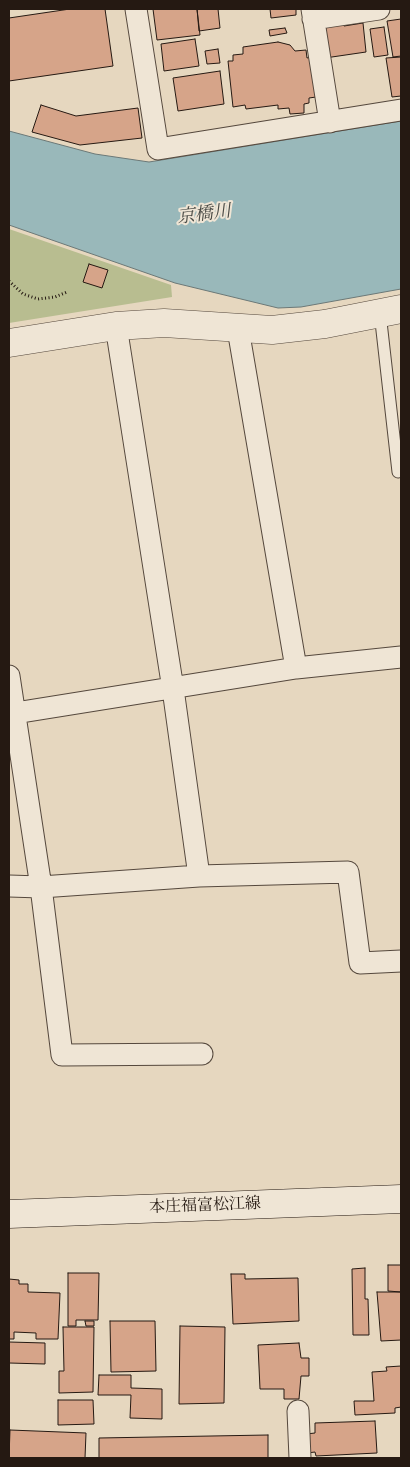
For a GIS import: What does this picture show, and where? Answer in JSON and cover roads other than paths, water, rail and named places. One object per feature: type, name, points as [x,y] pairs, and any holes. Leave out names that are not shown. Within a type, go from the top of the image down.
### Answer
[{"type":"main road","points":[[9,343],[116,326],[164,323],[272,330],[325,324],[391,311]]},
{"type":"main road","name":"本庄福富松江線","points":[[9,1214],[401,1199]]},
{"type":"street","points":[[136,9],[158,149],[401,110]]},
{"type":"street","points":[[330,122],[312,14],[379,9]]},
{"type":"street","points":[[116,326],[174,689],[198,876]]},
{"type":"street","points":[[238,329],[296,668]]},
{"type":"street","points":[[11,714],[296,668],[401,657]]},
{"type":"street","points":[[9,676],[11,714],[41,887],[62,1056],[202,1054]]},
{"type":"street","points":[[9,886],[41,887],[198,876],[348,872],[360,963],[401,961]]},
{"type":"street","points":[[298,1411],[300,1458]]},
{"type":"lane","points":[[391,311],[398,472]]},
{"type":"water","name":"京橋川","points":[[401,121],[401,289],[301,307],[278,308],[175,283],[9,225],[9,131],[95,154],[149,162]]}]
